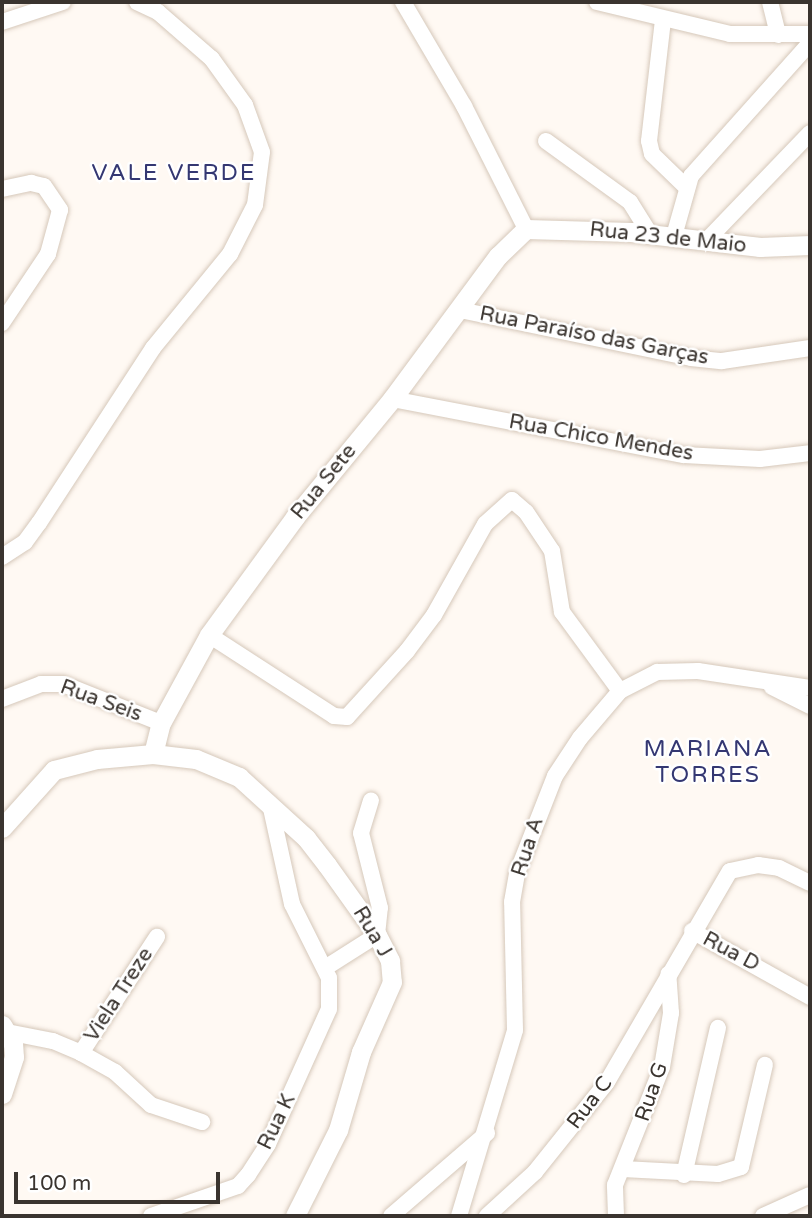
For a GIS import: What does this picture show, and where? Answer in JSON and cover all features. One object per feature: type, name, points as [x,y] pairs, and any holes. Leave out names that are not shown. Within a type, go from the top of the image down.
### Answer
[{"type":"street","points":[[2,22],[63,2]]},
{"type":"street","points":[[2,557],[24,542],[39,523],[145,359],[230,254],[255,205],[262,152],[245,104],[212,58],[158,12],[137,2]]},
{"type":"street","points":[[403,2],[464,106],[526,229]]},
{"type":"street","points":[[597,2],[633,7],[663,20],[730,34],[810,34]]},
{"type":"street","points":[[770,2],[778,35]]},
{"type":"street","points":[[663,20],[649,141],[652,154],[685,186]]},
{"type":"street","points":[[674,236],[685,186],[810,43]]},
{"type":"street","points":[[708,239],[810,133]]},
{"type":"street","points":[[546,141],[629,202],[650,234]]},
{"type":"street","points":[[2,189],[31,183],[44,186],[60,210],[58,231],[48,254],[2,323]]},
{"type":"street","name":"Rua 23 de Maio","points":[[526,229],[650,234],[760,247],[810,244]]},
{"type":"street","name":"Rua Sete","points":[[153,754],[161,723],[209,635],[295,517],[393,399],[498,256],[526,229]]},
{"type":"street","name":"Rua Paraíso das Garças","points":[[460,310],[691,358],[722,361],[810,348]]},
{"type":"street","name":"Rua Chico Mendes","points":[[393,399],[684,455],[760,459],[810,453]]},
{"type":"street","points":[[209,635],[334,716],[347,717],[407,651],[434,615],[477,534],[512,500],[526,512],[552,551],[562,612],[620,691]]},
{"type":"street","name":"Rua A","points":[[459,1216],[487,1133],[515,1030],[512,902],[527,841],[555,776],[591,723],[620,691],[643,676],[669,671],[757,679],[810,688]]},
{"type":"street","points":[[757,679],[810,706]]},
{"type":"street","name":"Rua Seis","points":[[2,699],[41,684],[63,684],[161,723]]},
{"type":"street","points":[[2,828],[54,770],[96,759],[153,754]]},
{"type":"street","name":"Rua J","points":[[153,754],[221,767],[270,804],[306,838],[377,935],[390,961],[393,982],[361,1052],[338,1130],[295,1216]]},
{"type":"street","points":[[325,968],[377,935],[380,908],[361,833],[370,802]]},
{"type":"street","name":"Rua K","points":[[151,1216],[239,1186],[268,1144],[329,1009],[332,989],[325,968],[292,904],[270,804]]},
{"type":"street","points":[[692,931],[730,871],[758,865],[779,868],[810,883]]},
{"type":"street","name":"Rua D","points":[[668,973],[692,931],[810,997]]},
{"type":"street","name":"Viela Treze","points":[[82,1052],[157,937]]},
{"type":"street","name":"Rua G","points":[[615,1211],[615,1185],[662,1067],[671,1013],[668,973]]},
{"type":"street","name":"Rua C","points":[[487,1216],[535,1172],[607,1082],[668,973]]},
{"type":"street","points":[[5,1028],[82,1052],[115,1072],[150,1105],[202,1122]]},
{"type":"street","points":[[2,1094],[15,1057],[5,1028]]},
{"type":"street","points":[[684,1175],[718,1028]]},
{"type":"street","points":[[623,1169],[684,1175],[718,1174],[741,1167],[765,1066]]},
{"type":"street","points":[[391,1216],[487,1133]]},
{"type":"street","points":[[763,1216],[810,1195]]},
{"type":"district","name":"VALE VERDE","points":[[174,173]]},
{"type":"district","name":"MARIANA TORRES","points":[[708,762]]}]
